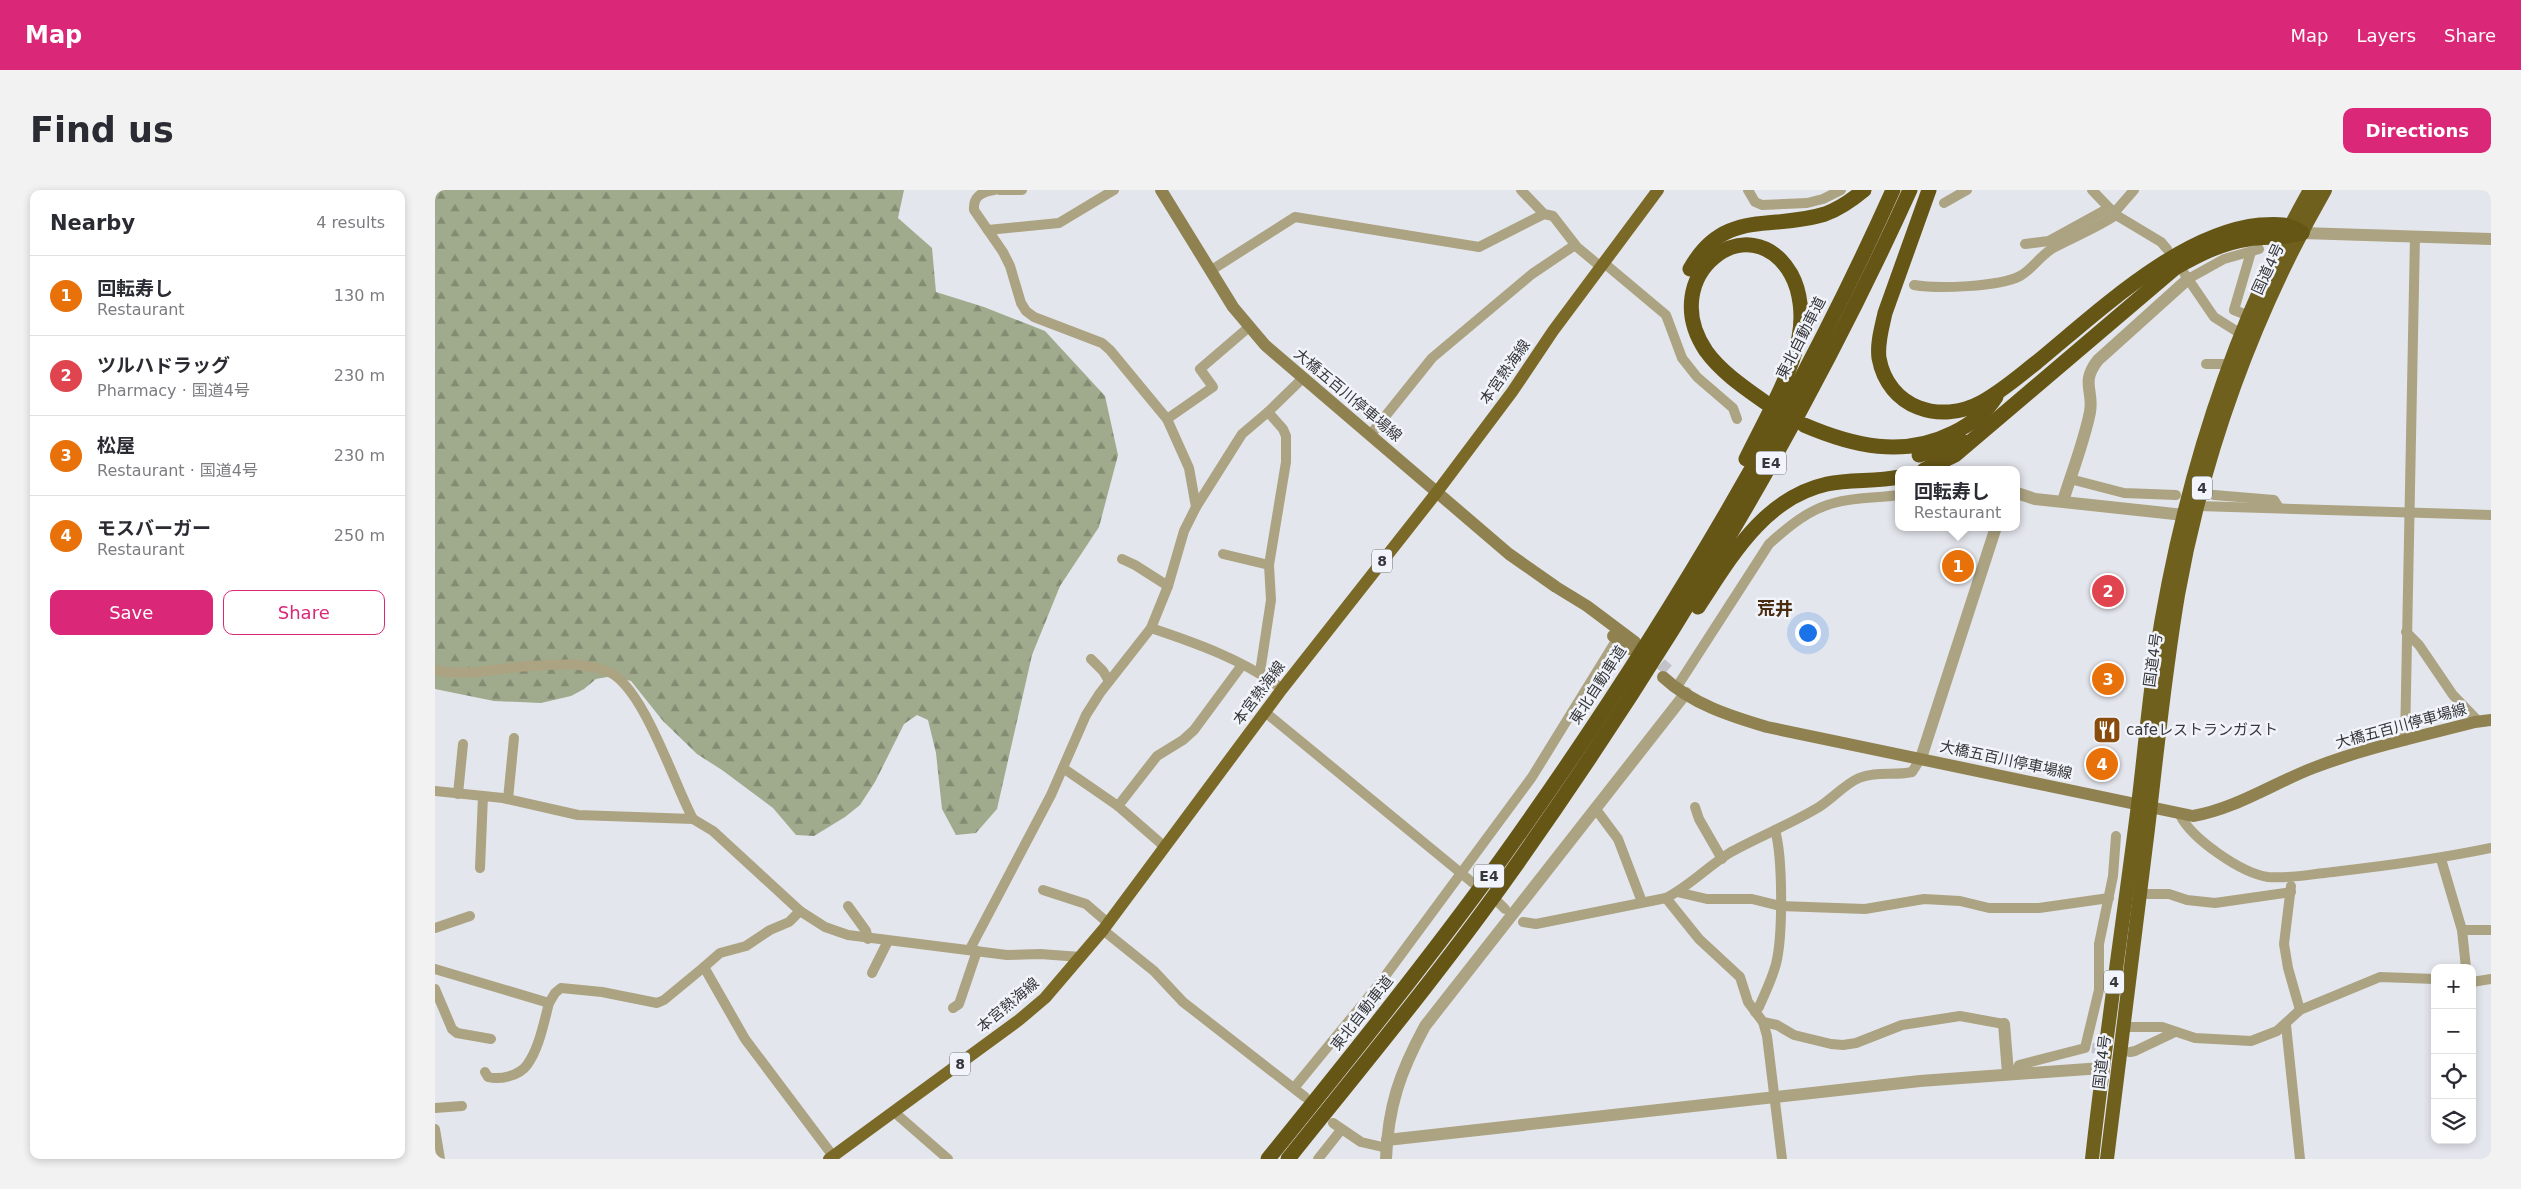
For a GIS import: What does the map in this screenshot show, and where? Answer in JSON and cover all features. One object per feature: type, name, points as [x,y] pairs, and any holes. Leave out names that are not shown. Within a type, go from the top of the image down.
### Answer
[{"type":"highway","points":[[1688,577],[1774,401],[1799,337],[1799,297],[1788,269],[1767,251],[1757,247],[1735,247],[1715,255],[1701,270],[1693,293],[1693,318],[1700,340],[1715,362],[1764,407],[1716,378],[1689,341],[1682,305],[1684,284],[1689,272],[1708,246],[1734,229],[1756,222],[1824,214],[1847,203],[1864,190]]},
{"type":"highway","name":"東北自動車道","points":[[1268,1159],[1407,984],[1499,862],[1599,716],[1688,577],[1802,375],[1893,190]]},
{"type":"highway","name":"E4","points":[[1288,1159],[1417,997],[1511,873],[1611,725],[1744,512],[1821,371],[1910,190]]},
{"type":"highway","points":[[1929,190],[1901,266],[1881,329],[1879,356],[1882,368],[1895,392],[1906,402],[1930,412],[1948,413],[1967,409],[2000,391],[2169,259],[2207,238],[2229,230],[2269,224],[2293,232]]},
{"type":"highway","name":"国道4号","points":[[2092,1159],[2102,1068],[2178,595],[2198,506],[2214,444],[2310,190]]},
{"type":"highway","name":"国道4号","points":[[2107,1159],[2140,894],[2144,806],[2155,659],[2184,515],[2215,404],[2228,364],[2241,334],[2293,232],[2325,190]]},
{"type":"highway","points":[[1932,466],[1955,455],[2175,268],[2214,248],[2232,242],[2293,232]]},
{"type":"highway","points":[[1974,438],[1920,455],[1888,457],[1854,452],[1802,429],[1872,446],[1887,448],[1918,446],[1948,436],[1969,424],[1986,412],[2000,391]]},
{"type":"highway","points":[[1611,725],[1672,647],[1747,536],[1779,506],[1809,490],[1826,485],[1895,477]]},
{"type":"main road","name":"大橋五百川停車場線","points":[[1161,190],[1233,307],[1265,345],[1509,554],[1587,606],[1633,646],[1617,639],[1556,587]]},
{"type":"main road","name":"本宮熱海線","points":[[831,1158],[1035,1006],[1081,958],[1106,927],[1282,688],[1437,492],[1655,191]]},
{"type":"main road","name":"大橋五百川停車場線","points":[[1665,673],[1674,687],[1683,687],[1712,708],[1767,727],[1921,758],[2180,815],[2193,816],[2214,811],[2315,768],[2405,741],[2485,721]]},
{"type":"street","points":[[994,190],[980,194],[973,205],[975,214],[988,230],[1010,266],[1017,294],[1026,311],[1034,317],[1102,343],[1111,350],[1167,419],[1189,468],[1196,508]]},
{"type":"street","points":[[999,190],[1022,190]]},
{"type":"street","points":[[988,230],[1059,222],[1114,190]]},
{"type":"street","points":[[1521,190],[1544,214],[1553,216],[1575,245],[1666,315],[1682,358],[1697,377],[1733,408],[1737,419]]},
{"type":"street","points":[[1748,190],[1755,202],[1763,205],[1815,202],[1841,190]]},
{"type":"street","points":[[1945,203],[1967,190]]},
{"type":"street","points":[[2092,190],[2113,212],[2161,242],[2167,249]]},
{"type":"street","points":[[1913,285],[1928,288],[2010,281],[2021,276],[2054,247],[2094,229],[2134,190]]},
{"type":"street","points":[[2025,244],[2049,241],[2113,212]]},
{"type":"street","points":[[1210,271],[1295,217],[1479,247],[1544,214]]},
{"type":"street","points":[[2293,232],[2491,239]]},
{"type":"street","points":[[2405,741],[2408,513],[2415,236]]},
{"type":"street","points":[[1371,434],[1432,358],[1532,274],[1575,245]]},
{"type":"street","points":[[2063,501],[2091,410],[2087,387],[2091,369],[2098,360],[2186,276],[2224,259],[2255,251],[2234,310],[2249,316]]},
{"type":"street","points":[[2186,276],[2214,317],[2241,334]]},
{"type":"street","points":[[1167,419],[1213,387],[1200,368],[1249,327]]},
{"type":"street","points":[[2206,364],[2228,364]]},
{"type":"street","points":[[953,1008],[959,1004],[974,950],[1063,768],[1086,715],[1109,681],[1151,628],[1168,586],[1184,531],[1196,508],[1238,440],[1303,378]]},
{"type":"street","points":[[1260,672],[1271,600],[1269,564],[1286,462],[1286,436],[1283,429],[1269,412]]},
{"type":"street","points":[[2070,479],[2124,493],[2177,495]]},
{"type":"street","points":[[2020,494],[2035,499],[2184,515]]},
{"type":"street","points":[[1387,1149],[1394,1092],[1409,1056],[1425,1026],[1595,808],[1683,687],[1769,544],[1803,517],[1833,503],[1895,495]]},
{"type":"street","points":[[2214,495],[2274,500],[2279,508]]},
{"type":"street","points":[[2198,506],[2491,515]]},
{"type":"street","points":[[1523,922],[1536,924],[1666,898],[1722,859],[1831,800],[1852,782],[1870,775],[1898,775],[1912,772],[1921,758],[1995,531]]},
{"type":"street","points":[[1223,554],[1269,564]]},
{"type":"street","points":[[1122,559],[1168,586]]},
{"type":"street","points":[[1151,628],[1196,644],[1260,672],[1282,688]]},
{"type":"street","points":[[2406,632],[2419,645],[2458,702],[2485,721]]},
{"type":"street","points":[[1294,1088],[1380,982],[1532,777],[1617,639]]},
{"type":"street","points":[[1091,659],[1103,671],[1109,681]]},
{"type":"street","points":[[435,670],[462,672],[563,664],[608,672],[620,679],[637,700],[693,820]]},
{"type":"street","points":[[1118,806],[1157,756],[1183,740],[1193,730],[1243,665]]},
{"type":"street","points":[[1265,712],[1473,883]]},
{"type":"street","points":[[508,799],[514,738]]},
{"type":"street","points":[[458,794],[463,744]]},
{"type":"street","points":[[1063,768],[1118,806],[1165,846]]},
{"type":"street","points":[[435,791],[508,799],[578,815],[693,820],[713,832],[800,911],[837,932],[868,939],[1007,955],[1041,954],[1081,958]]},
{"type":"street","points":[[480,868],[483,796]]},
{"type":"street","points":[[1695,807],[1699,819],[1722,859]]},
{"type":"street","points":[[1595,808],[1618,839],[1642,902]]},
{"type":"street","points":[[2180,815],[2191,832],[2239,867],[2262,876],[2292,877],[2441,859],[2491,848]]},
{"type":"street","points":[[1755,1012],[1759,1007],[1776,963],[1779,906],[1779,845],[1775,830]]},
{"type":"street","points":[[2011,1073],[2019,1064],[2088,1048],[2099,990],[2099,944],[2109,898],[2116,836]]},
{"type":"street","points":[[2441,859],[2462,930],[2466,964]]},
{"type":"street","points":[[2292,877],[2285,944],[2288,968],[2300,1010]]},
{"type":"street","points":[[1043,890],[1086,904],[1106,927],[1154,971],[1183,1002],[1305,1096]]},
{"type":"street","points":[[1677,892],[1707,899],[1752,899],[1779,906],[1865,908],[1900,902],[1944,899],[1960,900],[1989,908],[2039,908],[2109,898]]},
{"type":"street","points":[[2140,894],[2169,894],[2187,900],[2215,903],[2291,892]]},
{"type":"street","points":[[1666,898],[1699,939],[1740,977],[1748,1002],[1763,1022],[1781,1159]]},
{"type":"street","points":[[848,906],[866,931],[868,939]]},
{"type":"street","points":[[485,1072],[488,1077],[504,1078],[527,1066],[545,1023],[549,1003],[555,993],[561,988],[602,992],[651,1002],[661,1002],[720,953],[746,946],[770,930],[789,922],[800,911]]},
{"type":"street","points":[[435,928],[470,916]]},
{"type":"street","points":[[2462,930],[2491,930]]},
{"type":"street","points":[[872,973],[888,941]]},
{"type":"street","points":[[704,967],[745,1039],[831,1158]]},
{"type":"street","points":[[435,970],[549,1003]]},
{"type":"street","points":[[2123,1027],[2162,1027],[2195,1038],[2251,1041],[2268,1037],[2286,1025],[2300,1010],[2380,977],[2431,979]]},
{"type":"street","points":[[2476,981],[2491,979]]},
{"type":"street","points":[[435,989],[452,1029],[457,1032],[491,1039]]},
{"type":"street","points":[[1763,1022],[1777,1025],[1794,1035],[1831,1044],[1856,1043],[1902,1024],[1960,1016],[2004,1024],[2011,1073]]},
{"type":"street","points":[[2286,1025],[2300,1159]]},
{"type":"street","points":[[2130,1052],[2135,1052],[2175,1032]]},
{"type":"street","points":[[1318,1159],[1337,1127],[1361,1142],[1387,1149],[1774,1098],[2011,1073],[2102,1068]]},
{"type":"street","points":[[435,1108],[462,1106]]},
{"type":"street","points":[[894,1112],[948,1159]]},
{"type":"street","points":[[435,1129],[441,1159]]},
{"type":"green space","points":[[435,190],[904,190],[898,218],[932,248],[936,292],[984,307],[1045,331],[1105,396],[1118,455],[1099,527],[1060,586],[1032,655],[997,809],[976,833],[956,835],[942,809],[936,753],[928,720],[917,715],[904,724],[875,782],[860,805],[845,817],[814,836],[796,835],[773,808],[697,754],[663,721],[631,681],[613,676],[596,679],[584,689],[571,696],[541,703],[494,701],[435,689]]},
{"type":"tunnel","points":[[1647,652],[1668,670]]},
{"type":"tunnel","points":[[2092,1048],[2111,1050]]},
{"type":"place","name":"回転寿し","points":[[1958,566]]},
{"type":"place","name":"ツルハドラッグ","points":[[2108,591]]},
{"type":"place","name":"松屋","points":[[2108,679]]},
{"type":"place","name":"cafeレストランガスト","points":[[2107,730]]},
{"type":"place","name":"モスバーガー","points":[[2102,764]]},
{"type":"district","name":"荒井","points":[[1775,609]]}]
